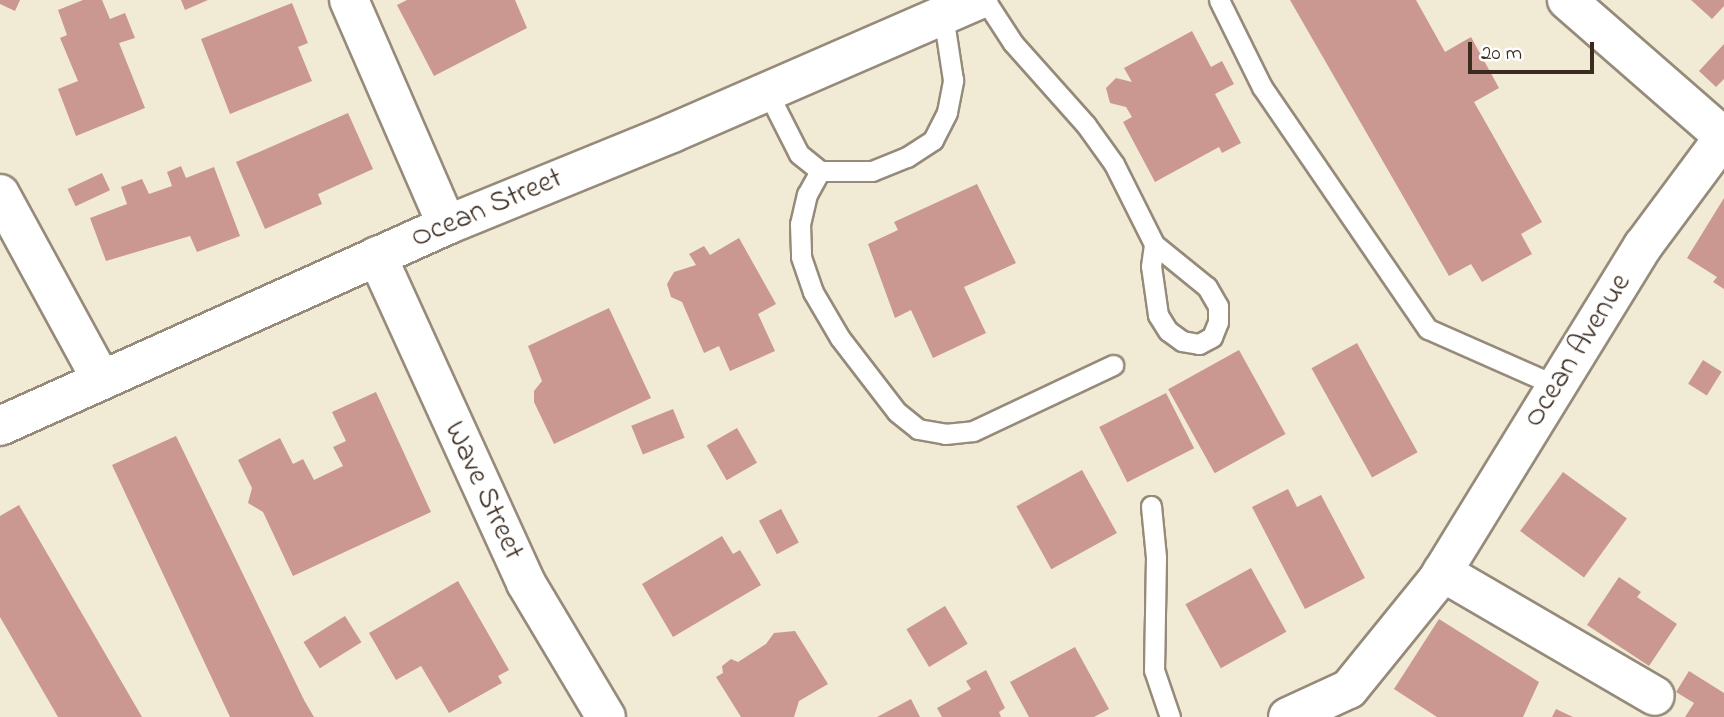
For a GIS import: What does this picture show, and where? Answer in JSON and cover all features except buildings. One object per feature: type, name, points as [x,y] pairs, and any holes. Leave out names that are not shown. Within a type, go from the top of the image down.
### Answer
[{"type":"street","points":[[349,0],[447,225]]},
{"type":"street","name":"Ocean Street","points":[[0,426],[447,225],[768,93],[978,0]]},
{"type":"street","points":[[1567,0],[1724,137]]},
{"type":"street","name":"Ocean Avenue","points":[[1288,717],[1349,689],[1442,572],[1643,246],[1724,137]]},
{"type":"street","points":[[0,194],[101,379]]},
{"type":"street","name":"Wave Street","points":[[377,256],[526,583],[606,717]]},
{"type":"street","points":[[1442,572],[1655,696]]},
{"type":"lane","points":[[985,0],[1013,43],[1114,164],[1154,244],[1207,287],[1218,306],[1218,323],[1212,337],[1199,344],[1175,336],[1158,315],[1151,266],[1154,244]]},
{"type":"lane","points":[[1219,0],[1262,87],[1428,329],[1557,386]]},
{"type":"lane","points":[[768,93],[799,154],[820,171],[872,171],[933,140],[947,112],[953,80],[943,15]]},
{"type":"lane","points":[[820,171],[807,194],[800,224],[801,257],[813,292],[840,338],[889,402],[918,429],[945,434],[973,431],[1113,365]]},
{"type":"lane","points":[[1151,506],[1156,556],[1154,670],[1170,717]]}]
